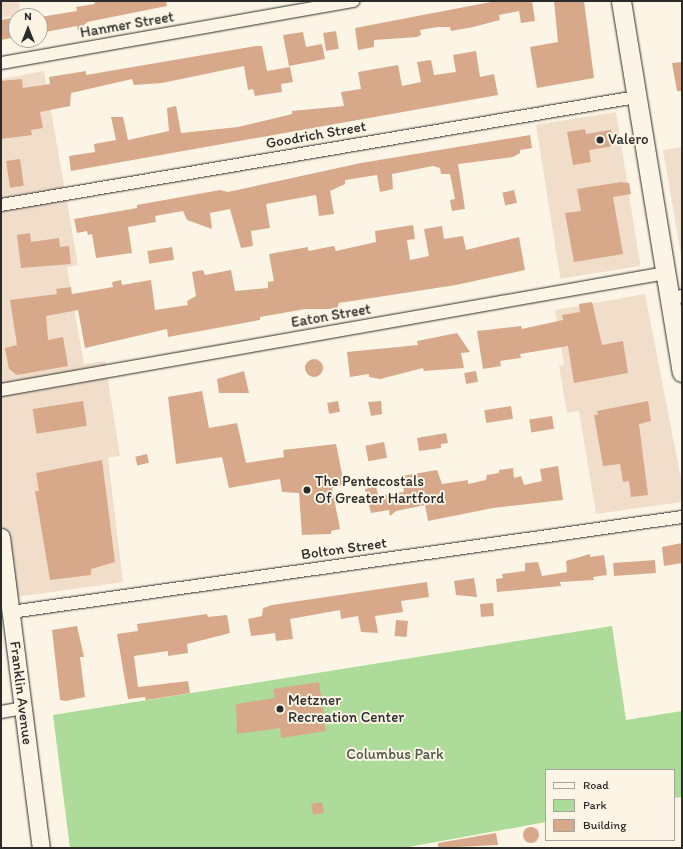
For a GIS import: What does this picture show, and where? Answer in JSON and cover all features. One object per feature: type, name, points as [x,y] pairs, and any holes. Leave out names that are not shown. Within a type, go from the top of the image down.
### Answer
[{"type":"main road","points":[[621,1],[666,273],[676,297],[682,372]]},
{"type":"main road","name":"Franklin Avenue","points":[[1,537],[2,558],[11,612],[41,848]]},
{"type":"street","name":"Hanmer Street","points":[[1,63],[354,1]]},
{"type":"street","name":"Goodrich Street","points":[[1,205],[636,97]]},
{"type":"street","name":"Eaton Street","points":[[1,390],[666,273]]},
{"type":"street","name":"Bolton Street","points":[[11,612],[682,517]]},
{"type":"street","points":[[1,712],[23,708]]},
{"type":"shaded area","points":[[1,1],[19,1],[20,8],[8,8],[8,17],[1,18]]},
{"type":"shaded area","points":[[44,71],[78,265],[67,267],[84,364],[105,361],[120,456],[108,458],[123,582],[1,599],[1,79]]},
{"type":"shaded area","points":[[616,112],[640,266],[560,279],[536,125]]},
{"type":"shaded area","points":[[682,147],[682,261],[663,150]]},
{"type":"shaded area","points":[[645,294],[682,484],[682,502],[596,514],[579,411],[567,413],[559,366],[564,365],[555,310]]},
{"type":"green space","name":"Columbus Park","points":[[612,626],[626,720],[682,711],[682,797],[675,798],[675,769],[545,769],[545,822],[403,848],[70,848],[53,715]]},
{"type":"building","points":[[94,1],[166,1],[167,6],[87,22],[78,31],[77,26],[48,31],[48,16],[77,11],[76,7],[95,4]]},
{"type":"building","points":[[496,1],[532,1],[535,21],[521,23],[519,11],[499,15],[500,20],[473,27],[451,31],[450,27],[438,27],[420,30],[421,35],[417,37],[374,40],[374,47],[358,50],[355,28]]},
{"type":"building","points":[[554,1],[584,1],[594,78],[537,88],[530,47],[558,42]]},
{"type":"building","points":[[8,19],[8,39],[1,40],[1,20]]},
{"type":"building","points":[[336,31],[339,49],[326,51],[323,33]]},
{"type":"building","points":[[303,32],[306,47],[322,44],[325,59],[289,66],[283,35]]},
{"type":"building","points":[[262,46],[267,71],[290,67],[293,82],[281,84],[282,92],[255,96],[253,89],[248,90],[244,66],[162,83],[134,85],[132,79],[71,93],[70,106],[40,112],[43,128],[31,130],[32,135],[1,139],[1,81],[22,79],[23,88],[50,84],[49,77],[86,71],[86,75]]},
{"type":"building","points":[[476,51],[480,77],[494,74],[498,95],[71,171],[69,156],[95,152],[94,144],[116,140],[111,117],[123,117],[128,140],[169,131],[167,108],[176,106],[181,133],[238,127],[292,114],[292,111],[344,106],[341,92],[361,89],[358,72],[398,65],[402,86],[421,82],[417,62],[431,60],[434,75],[456,72],[453,55]]},
{"type":"building","points":[[682,62],[682,91],[677,91],[672,63]]},
{"type":"building","points":[[585,129],[586,134],[611,130],[614,146],[589,150],[591,162],[573,165],[567,132]]},
{"type":"building","points":[[530,135],[532,148],[520,150],[520,153],[513,157],[458,164],[465,209],[452,211],[450,200],[455,199],[450,174],[441,174],[440,168],[433,166],[392,174],[393,189],[380,192],[377,175],[345,180],[345,184],[330,191],[334,214],[319,216],[316,195],[266,204],[270,228],[251,231],[253,246],[241,248],[230,209],[210,213],[212,229],[187,220],[183,211],[155,216],[156,222],[128,227],[132,253],[96,258],[92,234],[88,235],[87,231],[77,233],[74,219],[137,208],[137,205],[220,190],[228,192],[361,163]]},
{"type":"building","points":[[20,159],[24,186],[10,188],[6,161]]},
{"type":"building","points":[[621,182],[629,183],[631,194],[613,197],[623,254],[574,262],[565,213],[581,211],[577,189]]},
{"type":"building","points":[[514,190],[517,203],[505,205],[502,193]]},
{"type":"building","points":[[413,225],[415,239],[407,240],[410,260],[429,256],[424,229],[442,226],[444,239],[463,236],[466,250],[519,237],[525,270],[456,285],[339,303],[337,308],[305,309],[260,317],[260,320],[168,337],[167,329],[85,348],[78,310],[46,316],[48,340],[63,337],[68,366],[17,375],[9,369],[5,348],[17,345],[10,300],[57,294],[56,289],[71,287],[72,294],[113,287],[112,282],[121,280],[122,285],[151,280],[155,310],[188,305],[187,301],[196,296],[192,272],[203,270],[205,275],[231,270],[235,291],[268,288],[268,282],[274,281],[269,254],[308,247],[308,251],[334,246],[336,251],[376,242],[375,231]]},
{"type":"building","points":[[30,233],[31,242],[59,238],[60,247],[69,246],[71,264],[21,268],[17,235]]},
{"type":"building","points":[[172,247],[174,260],[149,264],[147,251]]},
{"type":"building","points":[[592,302],[602,345],[623,341],[628,373],[574,383],[568,346],[520,354],[521,358],[500,361],[501,366],[483,369],[477,331],[521,326],[522,329],[563,320],[562,315],[580,312],[579,304]]},
{"type":"building","points":[[457,333],[470,352],[461,353],[464,368],[424,371],[423,368],[380,379],[369,377],[369,374],[350,377],[347,352],[418,345],[417,341]]},
{"type":"building","points":[[314,359],[320,362],[323,368],[320,374],[314,377],[308,374],[305,368],[308,362]]},
{"type":"building","points":[[244,371],[249,393],[219,393],[217,379]]},
{"type":"building","points":[[476,371],[478,382],[466,384],[464,373]]},
{"type":"building","points":[[202,391],[209,428],[237,423],[246,463],[284,457],[283,450],[336,444],[344,484],[332,488],[340,529],[331,531],[331,534],[302,535],[299,493],[282,492],[280,479],[229,488],[222,457],[176,464],[168,397]]},
{"type":"building","points":[[83,401],[87,426],[37,434],[33,409]]},
{"type":"building","points":[[338,401],[340,412],[329,414],[327,403]]},
{"type":"building","points":[[381,401],[382,414],[371,416],[368,402]]},
{"type":"building","points":[[648,401],[651,421],[639,424],[648,495],[631,497],[629,481],[623,482],[620,464],[603,466],[594,415],[598,415],[597,411]]},
{"type":"building","points":[[511,406],[513,419],[486,423],[484,410]]},
{"type":"building","points":[[552,416],[554,429],[531,432],[529,420]]},
{"type":"building","points":[[446,433],[448,443],[441,444],[441,448],[419,451],[417,438]]},
{"type":"building","points":[[384,442],[387,458],[368,461],[365,446]]},
{"type":"building","points":[[147,454],[149,463],[137,465],[135,457]]},
{"type":"building","points":[[102,460],[115,562],[91,569],[91,575],[50,580],[35,491],[39,491],[36,473]]},
{"type":"building","points":[[558,466],[563,500],[493,508],[428,521],[425,505],[396,511],[390,516],[389,510],[371,513],[365,489],[376,486],[378,496],[404,492],[402,476],[437,470],[442,484],[468,480],[468,484],[486,480],[487,475],[499,473],[499,470],[513,468],[514,478],[521,476],[524,485],[542,481],[540,469]]},
{"type":"building","points":[[682,543],[682,563],[664,566],[662,547]]},
{"type":"building","points":[[590,554],[590,557],[604,555],[607,575],[593,577],[594,580],[560,582],[561,586],[497,592],[496,579],[503,578],[502,574],[525,571],[525,563],[538,562],[542,576],[567,572],[566,561]]},
{"type":"building","points":[[655,560],[656,573],[614,576],[613,563]]},
{"type":"building","points":[[474,578],[477,597],[456,595],[454,581]]},
{"type":"building","points":[[427,582],[429,597],[401,601],[403,612],[375,616],[378,633],[361,632],[358,616],[341,619],[340,610],[290,619],[293,639],[276,641],[275,633],[251,636],[248,619],[262,616],[263,608],[272,605]]},
{"type":"building","points":[[493,603],[494,616],[481,617],[480,604]]},
{"type":"building","points":[[207,614],[208,617],[227,615],[230,633],[187,644],[188,653],[168,656],[168,651],[134,656],[138,687],[188,681],[190,693],[146,700],[145,697],[128,699],[117,634],[138,631],[137,624]]},
{"type":"building","points":[[396,620],[408,621],[407,637],[395,636]]},
{"type":"building","points":[[77,626],[84,657],[80,657],[85,697],[66,701],[60,700],[52,630]]},
{"type":"building","name":"Metzner Recreation Center","points":[[319,682],[326,731],[281,738],[280,728],[237,734],[236,704],[275,698],[273,689]]},
{"type":"building","points":[[322,802],[324,813],[313,815],[311,804]]},
{"type":"building","points":[[531,827],[537,829],[539,835],[537,841],[531,843],[525,841],[523,835],[525,829]]},
{"type":"building","points":[[496,833],[498,845],[438,848],[438,843]]},
{"type":"place","name":"Valero","points":[[600,140]]},
{"type":"place","name":"The Pentecostals Of Greater Hartford","points":[[307,490]]},
{"type":"place","name":"Metzner Recreation Center","points":[[280,709]]}]
